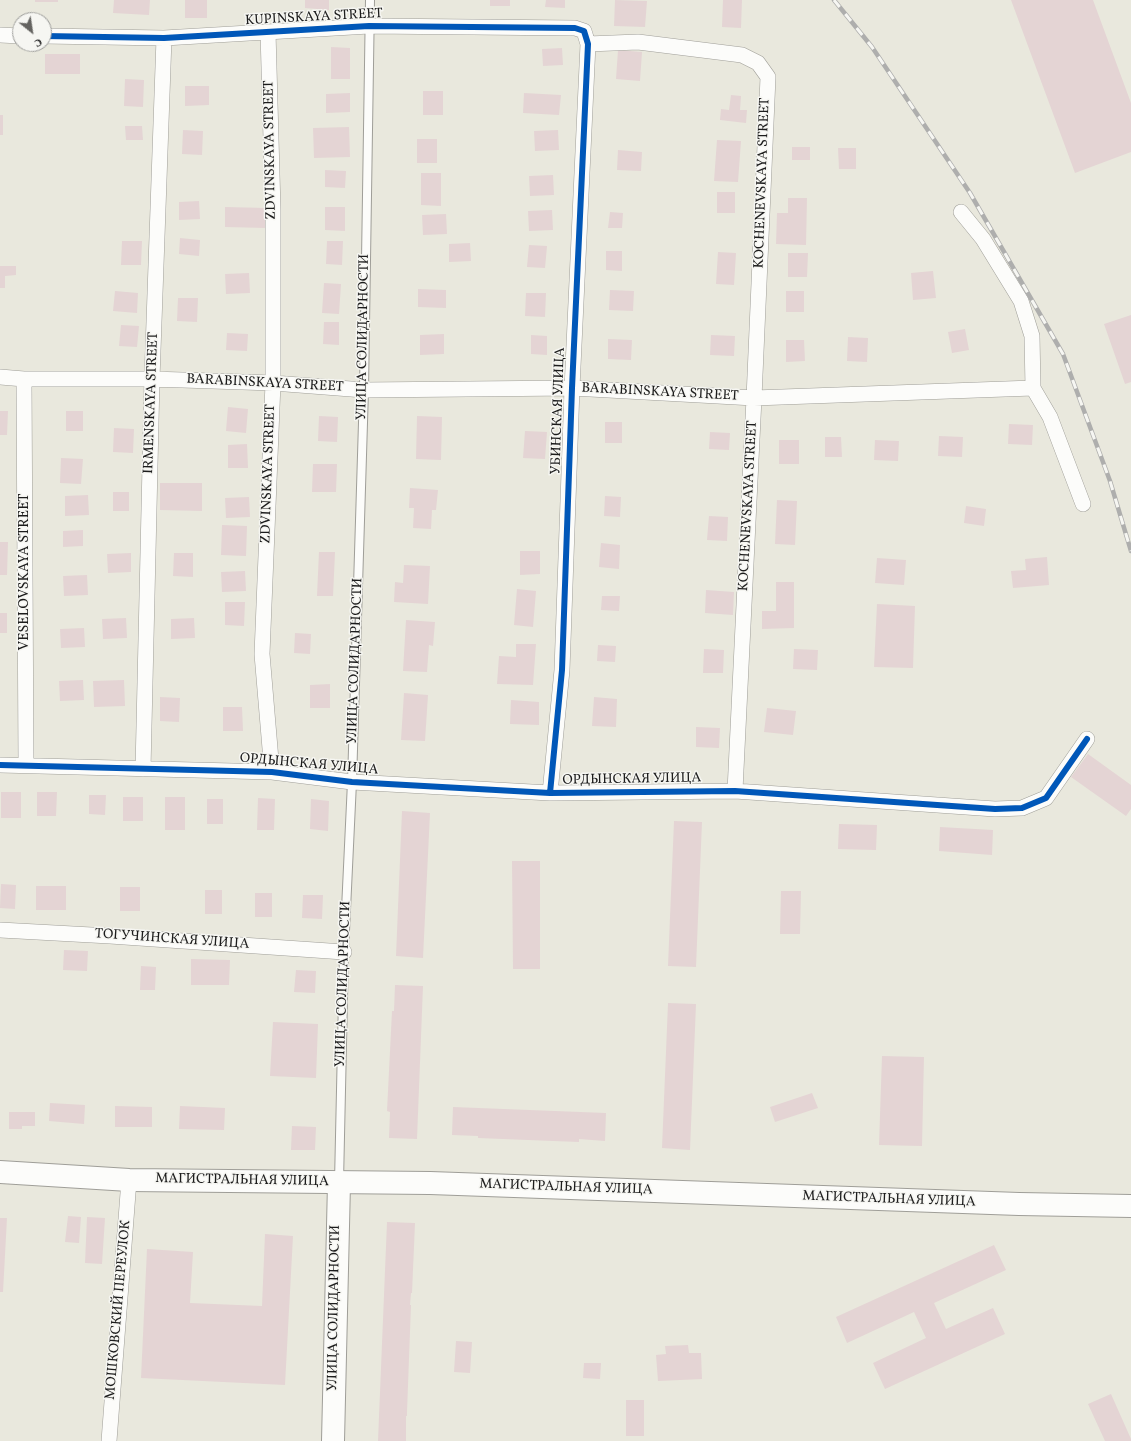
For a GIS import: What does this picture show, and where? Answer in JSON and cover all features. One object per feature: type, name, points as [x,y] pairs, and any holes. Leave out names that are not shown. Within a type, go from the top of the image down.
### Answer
[{"type":"main road","name":"МАГИСТРАЛЬНАЯ УЛИЦА","points":[[0,1172],[129,1180],[430,1183],[1019,1204],[1131,1206]]},
{"type":"main road","name":"УЛИЦА СОЛИДАРНОСТИ","points":[[332,1441],[339,1183]]},
{"type":"street","name":"KUPINSKAYA STREET","points":[[52,36],[164,38],[369,26],[575,28],[586,38],[638,42],[742,55],[758,63],[768,77]]},
{"type":"street","name":"ZDVINSKAYA STREET","points":[[268,32],[273,210],[273,383],[262,654],[272,772]]},
{"type":"street","points":[[0,36],[12,36]]},
{"type":"street","name":"IRMENSKAYA STREET","points":[[143,769],[152,379],[164,38]]},
{"type":"street","name":"УБИНСКАЯ УЛИЦА","points":[[550,793],[562,670],[586,38]]},
{"type":"street","name":"KOCHENEVSKAYA STREET","points":[[735,791],[768,77]]},
{"type":"street","points":[[961,212],[983,239],[1021,301],[1032,336],[1033,388],[1050,417],[1083,504]]},
{"type":"street","name":"BARABINSKAYA STREET","points":[[0,377],[24,379],[152,379],[273,383],[364,390],[572,388],[754,398],[1033,388]]},
{"type":"street","name":"VESELOVSKAYA STREET","points":[[24,379],[26,765]]},
{"type":"street","name":"ОРДЫНСКАЯ УЛИЦА","points":[[0,765],[272,772],[352,782],[550,793],[735,791],[995,809],[1022,808],[1046,798],[1087,739]]},
{"type":"street","name":"ТОГУЧИНСКАЯ УЛИЦА","points":[[0,930],[344,952]]},
{"type":"street","name":"МОШКОВСКИЙ ПЕРЕУЛОК","points":[[109,1441],[129,1180]]},
{"type":"lane","name":"УЛИЦА СОЛИДАРНОСТИ","points":[[339,1183],[344,952],[352,782],[364,390],[370,0]]},
{"type":"building","points":[[35,0],[58,0],[58,2],[35,2]]},
{"type":"building","points":[[114,0],[150,0],[149,15],[113,13]]},
{"type":"building","points":[[185,0],[207,0],[207,18],[185,18]]},
{"type":"building","points":[[305,0],[329,0],[329,10],[305,8]]},
{"type":"building","points":[[490,0],[510,0],[510,6],[490,6]]},
{"type":"building","points":[[546,0],[565,0],[565,8],[545,7]]},
{"type":"building","points":[[615,0],[647,1],[645,27],[614,26]]},
{"type":"building","points":[[723,0],[742,0],[741,28],[722,27]]},
{"type":"building","points":[[1011,0],[1093,0],[1131,103],[1131,152],[1075,173]]},
{"type":"building","points":[[331,47],[350,48],[350,79],[331,79]]},
{"type":"building","points":[[562,48],[563,65],[543,66],[542,49]]},
{"type":"building","points":[[618,50],[642,52],[640,81],[616,79]]},
{"type":"building","points":[[45,54],[80,54],[80,74],[45,74]]},
{"type":"building","points":[[125,79],[144,80],[143,107],[124,106]]},
{"type":"building","points":[[185,86],[209,86],[209,105],[185,106]]},
{"type":"building","points":[[423,91],[443,91],[443,115],[423,115]]},
{"type":"building","points":[[350,93],[350,112],[326,113],[326,94]]},
{"type":"building","points":[[524,93],[561,95],[559,115],[523,113]]},
{"type":"building","points":[[731,95],[741,96],[740,110],[747,110],[746,123],[720,120],[721,109],[729,110]]},
{"type":"building","points":[[0,115],[3,115],[3,135],[0,135]]},
{"type":"building","points":[[125,126],[142,126],[143,140],[126,140]]},
{"type":"building","points":[[349,127],[350,157],[314,158],[313,128]]},
{"type":"building","points":[[183,130],[203,131],[202,155],[182,154]]},
{"type":"building","points":[[558,130],[559,150],[535,151],[534,131]]},
{"type":"building","points":[[417,139],[437,139],[437,163],[417,163]]},
{"type":"building","points":[[717,140],[741,141],[738,182],[714,181]]},
{"type":"building","points":[[792,147],[810,147],[810,160],[792,160]]},
{"type":"building","points":[[838,148],[856,148],[856,169],[839,169]]},
{"type":"building","points":[[618,150],[642,152],[641,171],[617,170]]},
{"type":"building","points":[[325,170],[346,171],[345,188],[325,187]]},
{"type":"building","points":[[421,173],[441,173],[441,206],[421,205]]},
{"type":"building","points":[[553,175],[554,195],[530,196],[529,176]]},
{"type":"building","points":[[717,192],[735,192],[735,213],[717,213]]},
{"type":"building","points":[[788,198],[807,198],[806,245],[776,244],[777,213],[788,213]]},
{"type":"building","points":[[199,201],[200,219],[179,220],[179,202]]},
{"type":"building","points":[[225,207],[267,208],[266,228],[225,227]]},
{"type":"building","points":[[325,207],[345,207],[345,231],[325,230]]},
{"type":"building","points":[[552,210],[553,230],[529,231],[528,211]]},
{"type":"building","points":[[610,212],[623,213],[622,228],[608,228]]},
{"type":"building","points":[[446,214],[447,234],[423,235],[422,215]]},
{"type":"building","points":[[180,238],[200,240],[199,256],[179,254]]},
{"type":"building","points":[[122,241],[142,241],[141,265],[121,265]]},
{"type":"building","points":[[327,241],[343,241],[342,265],[326,264]]},
{"type":"building","points":[[470,243],[471,261],[449,262],[449,244]]},
{"type":"building","points":[[529,245],[547,246],[545,268],[527,267]]},
{"type":"building","points":[[606,251],[622,251],[622,271],[606,270]]},
{"type":"building","points":[[718,252],[736,253],[734,285],[716,284]]},
{"type":"building","points":[[788,253],[808,253],[807,277],[788,277]]},
{"type":"building","points":[[0,266],[16,266],[16,275],[5,276],[5,288],[0,288]]},
{"type":"building","points":[[933,271],[936,298],[913,300],[911,273]]},
{"type":"building","points":[[249,273],[250,293],[226,294],[225,274]]},
{"type":"building","points":[[324,283],[341,284],[339,314],[322,313]]},
{"type":"building","points":[[418,289],[446,290],[446,308],[418,307]]},
{"type":"building","points":[[610,290],[634,291],[633,311],[609,310]]},
{"type":"building","points":[[115,291],[138,293],[137,313],[113,311]]},
{"type":"building","points":[[786,291],[804,291],[804,312],[786,312]]},
{"type":"building","points":[[526,293],[546,293],[545,317],[525,316]]},
{"type":"building","points":[[178,298],[198,298],[197,322],[177,321]]},
{"type":"building","points":[[1131,315],[1131,382],[1125,384],[1104,324]]},
{"type":"building","points":[[324,322],[339,322],[339,345],[323,344]]},
{"type":"building","points":[[121,325],[139,326],[137,347],[119,346]]},
{"type":"building","points":[[965,329],[969,350],[952,353],[948,332]]},
{"type":"building","points":[[227,333],[248,334],[247,351],[226,350]]},
{"type":"building","points":[[444,334],[444,354],[420,355],[420,335]]},
{"type":"building","points":[[531,335],[547,336],[547,355],[531,354]]},
{"type":"building","points":[[711,335],[735,336],[734,356],[710,355]]},
{"type":"building","points":[[848,337],[868,338],[867,362],[847,361]]},
{"type":"building","points":[[608,339],[632,340],[631,360],[608,359]]},
{"type":"building","points":[[786,340],[804,340],[805,361],[786,362]]},
{"type":"building","points":[[228,407],[248,409],[246,433],[226,431]]},
{"type":"building","points":[[0,411],[8,411],[7,435],[0,435]]},
{"type":"building","points":[[66,411],[83,411],[83,431],[66,431]]},
{"type":"building","points":[[319,416],[338,417],[337,442],[318,441]]},
{"type":"building","points":[[417,416],[442,417],[441,460],[416,459]]},
{"type":"building","points":[[605,422],[622,422],[622,443],[605,443]]},
{"type":"building","points":[[1009,424],[1033,425],[1032,445],[1008,444]]},
{"type":"building","points":[[114,428],[134,429],[133,453],[113,452]]},
{"type":"building","points":[[525,431],[547,432],[545,459],[523,458]]},
{"type":"building","points":[[710,432],[730,433],[729,450],[709,449]]},
{"type":"building","points":[[939,436],[963,437],[962,457],[938,456]]},
{"type":"building","points":[[825,437],[841,437],[842,457],[825,457]]},
{"type":"building","points":[[779,440],[799,440],[799,464],[779,464]]},
{"type":"building","points":[[875,440],[899,441],[898,461],[874,460]]},
{"type":"building","points":[[247,444],[248,468],[228,468],[228,445]]},
{"type":"building","points":[[61,458],[83,459],[81,484],[60,483]]},
{"type":"building","points":[[313,464],[337,464],[336,492],[312,492]]},
{"type":"building","points":[[160,483],[202,483],[202,511],[160,510]]},
{"type":"building","points":[[410,488],[438,490],[436,510],[432,510],[431,529],[413,528],[414,508],[409,508]]},
{"type":"building","points":[[113,492],[129,492],[129,511],[113,511]]},
{"type":"building","points":[[88,495],[89,515],[65,516],[65,496]]},
{"type":"building","points":[[605,496],[621,497],[620,517],[604,516]]},
{"type":"building","points":[[249,497],[250,517],[226,518],[225,498]]},
{"type":"building","points":[[777,500],[797,501],[795,545],[775,544]]},
{"type":"building","points":[[966,506],[986,509],[984,526],[964,523]]},
{"type":"building","points":[[709,516],[728,517],[727,541],[707,540]]},
{"type":"building","points":[[222,525],[247,526],[246,556],[221,555]]},
{"type":"building","points":[[83,530],[83,546],[63,547],[63,531]]},
{"type":"building","points":[[0,542],[8,542],[7,575],[0,575]]},
{"type":"building","points":[[601,543],[620,545],[619,569],[599,567]]},
{"type":"building","points":[[520,551],[540,551],[540,574],[520,575]]},
{"type":"building","points":[[319,552],[335,552],[333,596],[317,596]]},
{"type":"building","points":[[131,553],[131,572],[108,573],[107,554]]},
{"type":"building","points":[[174,553],[193,553],[193,577],[173,576]]},
{"type":"building","points":[[1047,557],[1049,585],[1013,588],[1011,571],[1026,570],[1025,559]]},
{"type":"building","points":[[877,558],[906,560],[904,585],[875,583]]},
{"type":"building","points":[[404,565],[430,566],[428,604],[394,602],[395,582],[403,583]]},
{"type":"building","points":[[245,571],[246,591],[222,592],[221,572]]},
{"type":"building","points":[[87,575],[88,595],[64,596],[63,576]]},
{"type":"building","points":[[776,582],[794,582],[794,628],[762,629],[762,611],[776,611]]},
{"type":"building","points":[[517,589],[536,591],[533,627],[514,625]]},
{"type":"building","points":[[706,590],[734,592],[733,615],[705,613]]},
{"type":"building","points":[[602,596],[620,596],[619,611],[601,610]]},
{"type":"building","points":[[225,602],[245,602],[244,626],[225,625]]},
{"type":"building","points":[[877,604],[915,606],[913,668],[874,667]]},
{"type":"building","points":[[0,613],[7,613],[7,633],[0,633]]},
{"type":"building","points":[[126,618],[127,638],[103,639],[102,619]]},
{"type":"building","points":[[194,618],[195,638],[171,639],[171,619]]},
{"type":"building","points":[[406,620],[435,622],[433,646],[429,645],[427,672],[403,671]]},
{"type":"building","points":[[84,628],[85,647],[61,648],[60,629]]},
{"type":"building","points":[[295,633],[311,634],[310,654],[294,653]]},
{"type":"building","points":[[516,644],[536,644],[533,685],[497,684],[499,656],[516,657]]},
{"type":"building","points":[[598,645],[616,646],[615,662],[597,661]]},
{"type":"building","points":[[704,649],[724,650],[723,673],[703,673]]},
{"type":"building","points":[[794,649],[818,650],[817,670],[793,669]]},
{"type":"building","points":[[83,680],[84,700],[60,701],[59,681]]},
{"type":"building","points":[[124,680],[125,706],[94,707],[93,681]]},
{"type":"building","points":[[330,684],[330,708],[310,708],[310,685]]},
{"type":"building","points":[[404,693],[428,695],[425,741],[401,740]]},
{"type":"building","points":[[160,697],[180,698],[179,722],[160,721]]},
{"type":"building","points":[[594,697],[617,699],[616,727],[592,726]]},
{"type":"building","points":[[511,700],[539,702],[539,725],[510,724]]},
{"type":"building","points":[[223,707],[242,707],[243,731],[223,731]]},
{"type":"building","points":[[767,708],[796,711],[793,735],[764,732]]},
{"type":"building","points":[[696,727],[720,728],[719,748],[696,747]]},
{"type":"building","points":[[1088,754],[1131,785],[1131,809],[1126,816],[1071,777]]},
{"type":"building","points":[[1,792],[21,792],[21,818],[1,818]]},
{"type":"building","points":[[37,792],[57,792],[56,816],[37,816]]},
{"type":"building","points":[[89,795],[106,795],[105,815],[89,814]]},
{"type":"building","points":[[123,797],[143,797],[143,821],[123,821]]},
{"type":"building","points":[[165,797],[185,797],[185,830],[165,830]]},
{"type":"building","points":[[258,798],[275,799],[274,830],[257,830]]},
{"type":"building","points":[[207,799],[223,799],[223,824],[207,824]]},
{"type":"building","points":[[311,799],[329,801],[328,831],[310,829]]},
{"type":"building","points":[[402,811],[430,813],[423,958],[396,956]]},
{"type":"building","points":[[674,821],[702,822],[696,967],[668,966]]},
{"type":"building","points":[[839,824],[877,825],[876,850],[838,849]]},
{"type":"building","points":[[940,827],[993,830],[992,855],[939,851]]},
{"type":"building","points":[[512,861],[540,861],[540,969],[513,969]]},
{"type":"building","points":[[1,884],[16,885],[15,909],[0,908]]},
{"type":"building","points":[[36,886],[66,886],[66,910],[36,910]]},
{"type":"building","points":[[120,887],[140,887],[140,911],[120,911]]},
{"type":"building","points":[[205,890],[222,890],[222,914],[205,914]]},
{"type":"building","points":[[781,891],[801,891],[800,934],[780,934]]},
{"type":"building","points":[[255,893],[272,893],[272,917],[255,917]]},
{"type":"building","points":[[303,895],[323,895],[322,919],[302,918]]},
{"type":"building","points":[[64,950],[88,951],[87,971],[63,970]]},
{"type":"building","points":[[191,959],[230,960],[229,985],[191,985]]},
{"type":"building","points":[[141,966],[156,967],[155,990],[140,990]]},
{"type":"building","points":[[296,970],[316,971],[315,993],[294,992]]},
{"type":"building","points":[[395,985],[423,986],[417,1139],[389,1138],[390,1112],[387,1111],[392,1011],[394,1011]]},
{"type":"building","points":[[668,1003],[696,1004],[690,1150],[662,1148]]},
{"type":"building","points":[[273,1022],[318,1024],[316,1078],[270,1076]]},
{"type":"building","points":[[882,1056],[924,1057],[922,1146],[879,1145]]},
{"type":"building","points":[[812,1093],[818,1108],[775,1122],[770,1107]]},
{"type":"building","points":[[50,1103],[85,1105],[84,1124],[49,1121]]},
{"type":"building","points":[[115,1106],[152,1107],[152,1127],[115,1127]]},
{"type":"building","points":[[180,1106],[225,1108],[224,1130],[179,1129]]},
{"type":"building","points":[[453,1107],[606,1113],[605,1141],[579,1139],[579,1142],[553,1141],[478,1138],[478,1136],[452,1135]]},
{"type":"building","points":[[9,1112],[35,1112],[35,1126],[22,1126],[22,1129],[9,1129]]},
{"type":"building","points":[[292,1126],[316,1127],[315,1150],[291,1150]]},
{"type":"building","points":[[68,1216],[81,1217],[79,1243],[65,1242]]},
{"type":"building","points":[[87,1217],[105,1218],[102,1264],[85,1263]]},
{"type":"building","points":[[0,1218],[7,1218],[3,1292],[0,1292]]},
{"type":"building","points":[[387,1222],[415,1223],[412,1293],[410,1305],[406,1441],[378,1441]]},
{"type":"building","points":[[265,1234],[293,1236],[285,1385],[141,1378],[147,1249],[193,1252],[190,1303],[262,1306]]},
{"type":"building","points":[[994,1245],[1006,1270],[934,1303],[946,1329],[993,1308],[1005,1334],[885,1389],[873,1363],[926,1338],[914,1312],[847,1343],[836,1317]]},
{"type":"building","points":[[456,1341],[472,1342],[470,1373],[454,1372]]},
{"type":"building","points":[[688,1345],[689,1353],[701,1353],[702,1379],[658,1381],[656,1355],[666,1354],[665,1346]]},
{"type":"building","points":[[584,1363],[601,1363],[600,1379],[583,1378]]},
{"type":"building","points":[[1111,1394],[1131,1441],[1105,1441],[1088,1404]]},
{"type":"building","points":[[626,1400],[644,1400],[644,1436],[626,1436]]},
{"type":"railway","points":[[834,0],[872,47],[970,193],[1063,354],[1110,481],[1131,551]]},
{"type":"cycle path","points":[[52,36],[164,38],[369,26],[575,28],[584,31],[588,44],[572,388],[562,670],[550,793]]},
{"type":"cycle path","points":[[0,765],[272,772],[352,782],[550,793],[735,791],[995,809],[1022,808],[1046,798],[1087,739]]}]
